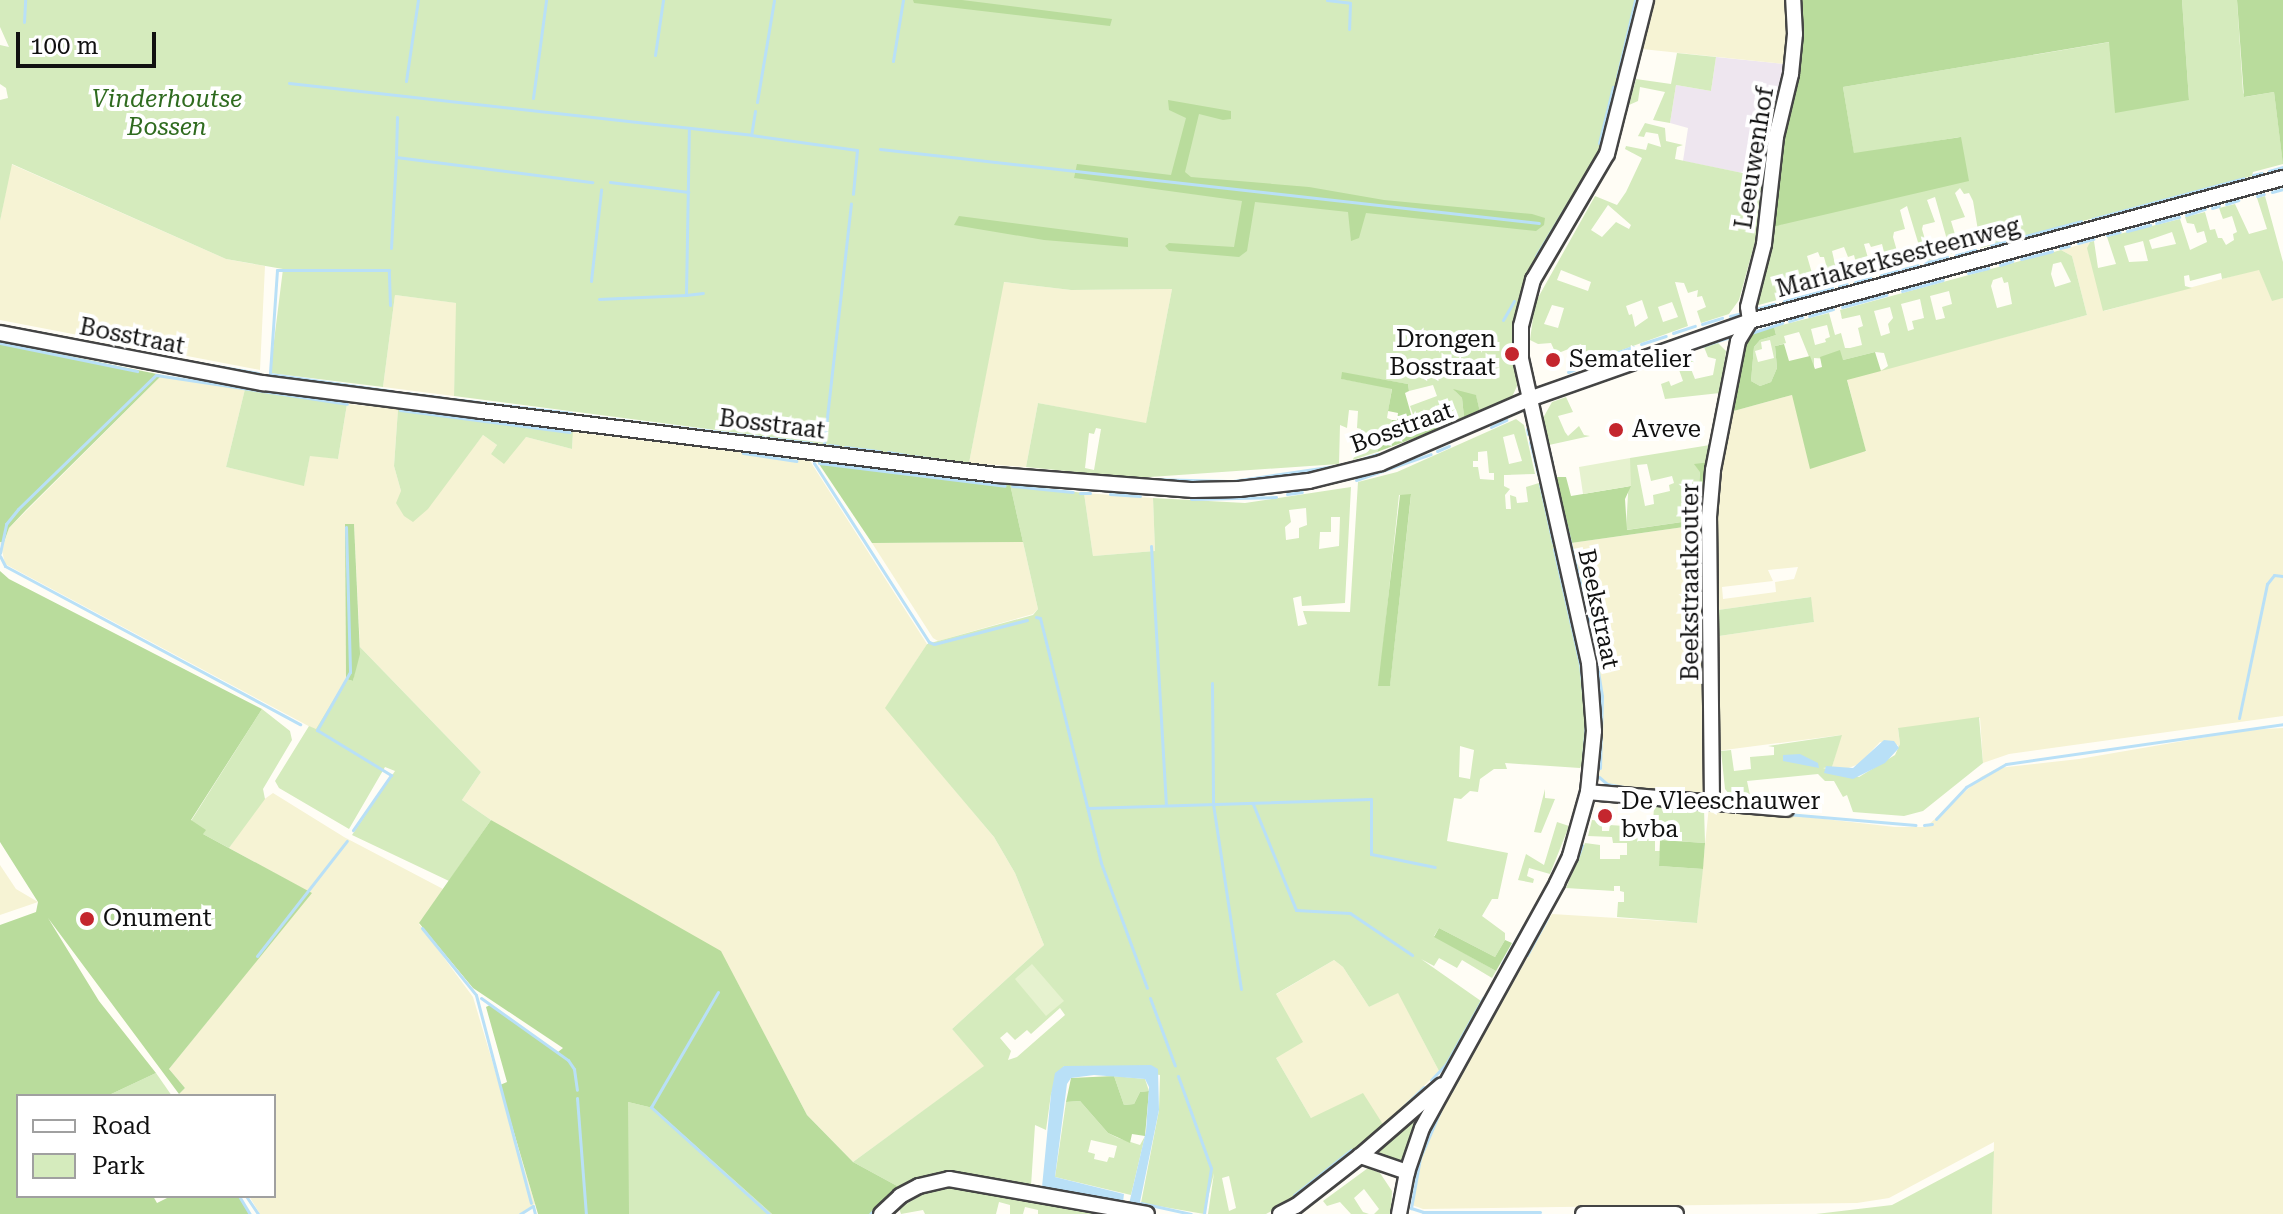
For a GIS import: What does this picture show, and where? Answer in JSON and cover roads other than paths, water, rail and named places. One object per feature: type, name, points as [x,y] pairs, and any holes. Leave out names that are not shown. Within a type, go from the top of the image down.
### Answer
[{"type":"street","name":"Beekstraat","points":[[1399,1214],[1407,1172],[1422,1128],[1557,883],[1570,856],[1588,792],[1594,731],[1589,663],[1521,358],[1525,302],[1533,280],[1607,154],[1646,0]]},
{"type":"street","name":"Leeuwenhof","points":[[1750,321],[1748,307],[1764,244],[1776,137],[1791,74],[1795,34],[1793,0]]},
{"type":"street","name":"Mariakerksesteenweg","points":[[1529,399],[1750,321],[2283,178]]},
{"type":"street","name":"Beekstraatkouter","points":[[1712,801],[1709,511],[1738,341],[1750,321]]},
{"type":"street","name":"Bosstraat","points":[[0,333],[278,385],[997,475],[1193,490],[1239,489],[1309,481],[1368,466],[1446,437],[1529,399]]},
{"type":"street","points":[[1588,792],[1786,809]]},
{"type":"street","points":[[1280,1214],[1296,1206],[1360,1156],[1448,1079]]},
{"type":"street","points":[[1360,1156],[1407,1172]]},
{"type":"street","points":[[881,1214],[900,1196],[919,1186],[949,1179],[1145,1214]]},
{"type":"street","points":[[1583,1214],[1676,1213]]},
{"type":"water","points":[[1884,740],[1894,741],[1899,748],[1885,763],[1853,779],[1824,773],[1826,766],[1853,768]]},
{"type":"water","points":[[1800,754],[1818,763],[1819,768],[1783,761],[1783,755]]},
{"type":"water","points":[[1151,1065],[1158,1069],[1159,1110],[1139,1207],[1129,1204],[1146,1131],[1149,1087],[1145,1079],[1094,1075],[1071,1078],[1067,1084],[1055,1177],[1124,1194],[1123,1202],[1042,1187],[1051,1094],[1055,1073],[1064,1066]]},
{"type":"waterway","points":[[24,22],[25,0]]},
{"type":"waterway","points":[[406,81],[418,0]]},
{"type":"waterway","points":[[533,98],[546,0]]},
{"type":"waterway","points":[[655,55],[663,0]]},
{"type":"waterway","points":[[757,102],[774,0]]},
{"type":"waterway","points":[[893,61],[903,0]]},
{"type":"waterway","points":[[1327,0],[1350,3],[1349,29]]},
{"type":"waterway","points":[[1617,77],[1635,0]]},
{"type":"waterway","points":[[289,83],[751,135]]},
{"type":"waterway","points":[[1599,143],[1613,87]]},
{"type":"waterway","points":[[755,111],[751,135],[857,150],[853,194]]},
{"type":"waterway","points":[[396,157],[397,117]]},
{"type":"waterway","points":[[599,299],[686,295],[689,130]]},
{"type":"waterway","points":[[880,149],[1539,223]]},
{"type":"waterway","points":[[391,248],[396,157],[592,182]]},
{"type":"waterway","points":[[1576,191],[1591,164]]},
{"type":"waterway","points":[[2269,171],[2283,167]]},
{"type":"waterway","points":[[2253,175],[2262,173]]},
{"type":"waterway","points":[[2092,219],[2244,178]]},
{"type":"waterway","points":[[610,182],[688,192]]},
{"type":"waterway","points":[[2272,192],[2283,189]]},
{"type":"waterway","points":[[591,281],[601,190]]},
{"type":"waterway","points":[[2257,196],[2264,194]]},
{"type":"waterway","points":[[1536,256],[1573,195]]},
{"type":"waterway","points":[[2226,204],[2238,200]]},
{"type":"waterway","points":[[824,444],[851,204]]},
{"type":"waterway","points":[[2212,208],[2219,206]]},
{"type":"waterway","points":[[2186,215],[2205,209]]},
{"type":"waterway","points":[[2156,223],[2179,217]]},
{"type":"waterway","points":[[1991,245],[2081,221]]},
{"type":"waterway","points":[[2127,231],[2150,225]]},
{"type":"waterway","points":[[2107,235],[2120,232]]},
{"type":"waterway","points":[[2078,243],[2093,239]]},
{"type":"waterway","points":[[2060,248],[2069,246]]},
{"type":"waterway","points":[[1956,255],[1975,250]]},
{"type":"waterway","points":[[2021,259],[2052,251]]},
{"type":"waterway","points":[[1924,263],[1947,257]]},
{"type":"waterway","points":[[2000,265],[2012,261]]},
{"type":"waterway","points":[[1881,275],[1918,265]]},
{"type":"waterway","points":[[1968,273],[1988,268]]},
{"type":"waterway","points":[[390,305],[389,270],[277,270],[270,374],[392,391]]},
{"type":"waterway","points":[[1855,282],[1871,278]]},
{"type":"waterway","points":[[1902,291],[1943,280]]},
{"type":"waterway","points":[[1839,286],[1847,284]]},
{"type":"waterway","points":[[1784,301],[1832,288]]},
{"type":"waterway","points":[[686,295],[703,293]]},
{"type":"waterway","points":[[1842,307],[1886,295]]},
{"type":"waterway","points":[[1503,320],[1514,301]]},
{"type":"waterway","points":[[1756,309],[1774,304]]},
{"type":"waterway","points":[[1809,316],[1833,309]]},
{"type":"waterway","points":[[1730,316],[1742,313]]},
{"type":"waterway","points":[[1789,321],[1802,317]]},
{"type":"waterway","points":[[1702,324],[1722,318]]},
{"type":"waterway","points":[[1748,334],[1782,323]]},
{"type":"waterway","points":[[0,325],[5,327]]},
{"type":"waterway","points":[[1673,333],[1695,326]]},
{"type":"waterway","points":[[16,328],[164,357]]},
{"type":"waterway","points":[[1641,344],[1666,336]]},
{"type":"waterway","points":[[1702,346],[1730,337]]},
{"type":"waterway","points":[[0,343],[137,371]]},
{"type":"waterway","points":[[1605,357],[1633,347]]},
{"type":"waterway","points":[[1568,372],[1598,360]]},
{"type":"waterway","points":[[193,362],[258,373]]},
{"type":"waterway","points":[[0,553],[6,524],[18,509],[156,375],[347,404]]},
{"type":"waterway","points":[[406,393],[444,398]]},
{"type":"waterway","points":[[453,399],[571,413]]},
{"type":"waterway","points":[[400,410],[570,432]]},
{"type":"waterway","points":[[580,415],[811,443]]},
{"type":"waterway","points":[[1491,427],[1506,420]]},
{"type":"waterway","points":[[1527,429],[1528,434]]},
{"type":"waterway","points":[[1530,442],[1538,475]]},
{"type":"waterway","points":[[829,445],[838,446]]},
{"type":"waterway","points":[[1437,451],[1449,446]]},
{"type":"waterway","points":[[845,447],[880,451]]},
{"type":"waterway","points":[[1385,452],[1400,447]]},
{"type":"waterway","points":[[1549,451],[1552,463]]},
{"type":"waterway","points":[[888,452],[908,455]]},
{"type":"waterway","points":[[743,453],[796,461]]},
{"type":"waterway","points":[[1350,463],[1378,454]]},
{"type":"waterway","points":[[1356,480],[1431,454]]},
{"type":"waterway","points":[[913,456],[961,463]]},
{"type":"waterway","points":[[814,463],[929,642],[934,644],[1027,620]]},
{"type":"waterway","points":[[819,463],[1005,486]]},
{"type":"waterway","points":[[1233,481],[1342,465]]},
{"type":"waterway","points":[[1019,469],[1061,473]]},
{"type":"waterway","points":[[1077,474],[1134,478]]},
{"type":"waterway","points":[[1152,479],[1228,481]]},
{"type":"waterway","points":[[1540,484],[1553,543]]},
{"type":"waterway","points":[[1556,485],[1592,632]]},
{"type":"waterway","points":[[1012,486],[1073,492]]},
{"type":"waterway","points":[[1287,494],[1302,492]]},
{"type":"waterway","points":[[1080,493],[1090,493]]},
{"type":"waterway","points":[[1110,494],[1140,496]]},
{"type":"waterway","points":[[1191,499],[1276,497]]},
{"type":"waterway","points":[[346,527],[350,672],[317,730],[391,775],[353,830]]},
{"type":"waterway","points":[[1151,546],[1166,805]]},
{"type":"waterway","points":[[1554,549],[1580,664],[1586,720],[1583,761]]},
{"type":"waterway","points":[[0,556],[5,566],[300,724]]},
{"type":"waterway","points":[[2239,718],[2267,584],[2274,575],[2283,576]]},
{"type":"waterway","points":[[1036,617],[1040,618],[1101,863],[1147,988]]},
{"type":"waterway","points":[[1593,640],[1602,696],[1600,768]]},
{"type":"waterway","points":[[1212,683],[1213,804],[1241,989]]},
{"type":"waterway","points":[[1936,819],[1966,787],[2006,764],[2283,724]]},
{"type":"waterway","points":[[1599,777],[1607,784],[1640,790]]},
{"type":"waterway","points":[[1088,808],[1371,799],[1371,854],[1435,867]]},
{"type":"waterway","points":[[1253,804],[1296,910],[1350,913],[1412,955]]},
{"type":"waterway","points":[[1787,814],[1916,825]]},
{"type":"waterway","points":[[1924,825],[1932,824]]},
{"type":"waterway","points":[[257,956],[347,841]]},
{"type":"waterway","points":[[1576,861],[1582,845]]},
{"type":"waterway","points":[[1527,955],[1548,916]]},
{"type":"waterway","points":[[1502,964],[1523,927]]},
{"type":"waterway","points":[[422,928],[476,995],[531,1203]]},
{"type":"waterway","points":[[1488,1023],[1522,962]]},
{"type":"waterway","points":[[718,992],[651,1107],[769,1214]]},
{"type":"waterway","points":[[481,998],[568,1060],[574,1069],[577,1090]]},
{"type":"waterway","points":[[1150,998],[1175,1066]]},
{"type":"waterway","points":[[1431,1080],[1446,1064],[1483,998]]},
{"type":"waterway","points":[[1451,1091],[1484,1030]]},
{"type":"waterway","points":[[1178,1076],[1211,1168],[1204,1214]]},
{"type":"waterway","points":[[1402,1108],[1424,1087]]},
{"type":"waterway","points":[[577,1098],[586,1214]]},
{"type":"waterway","points":[[1440,1111],[1420,1158],[1411,1208],[1423,1212],[1540,1212]]},
{"type":"waterway","points":[[1294,1195],[1351,1150]]},
{"type":"waterway","points":[[240,1198],[250,1214]]},
{"type":"waterway","points":[[247,1198],[258,1214]]},
{"type":"waterway","points":[[870,1214],[885,1199]]},
{"type":"waterway","points":[[1141,1203],[1191,1214]]},
{"type":"waterway","points":[[520,1214],[533,1206],[535,1214]]},
{"type":"place","name":"Drongen Bosstraat","points":[[1512,354]]},
{"type":"place","name":"Sematelier","points":[[1553,360]]},
{"type":"place","name":"Aveve","points":[[1616,430]]},
{"type":"place","name":"De Vleeschauwer bvba","points":[[1605,816]]},
{"type":"place","name":"Onument","points":[[87,919]]},
{"type":"park label","name":"Vinderhoutse Bossen","points":[[167,114]]}]
